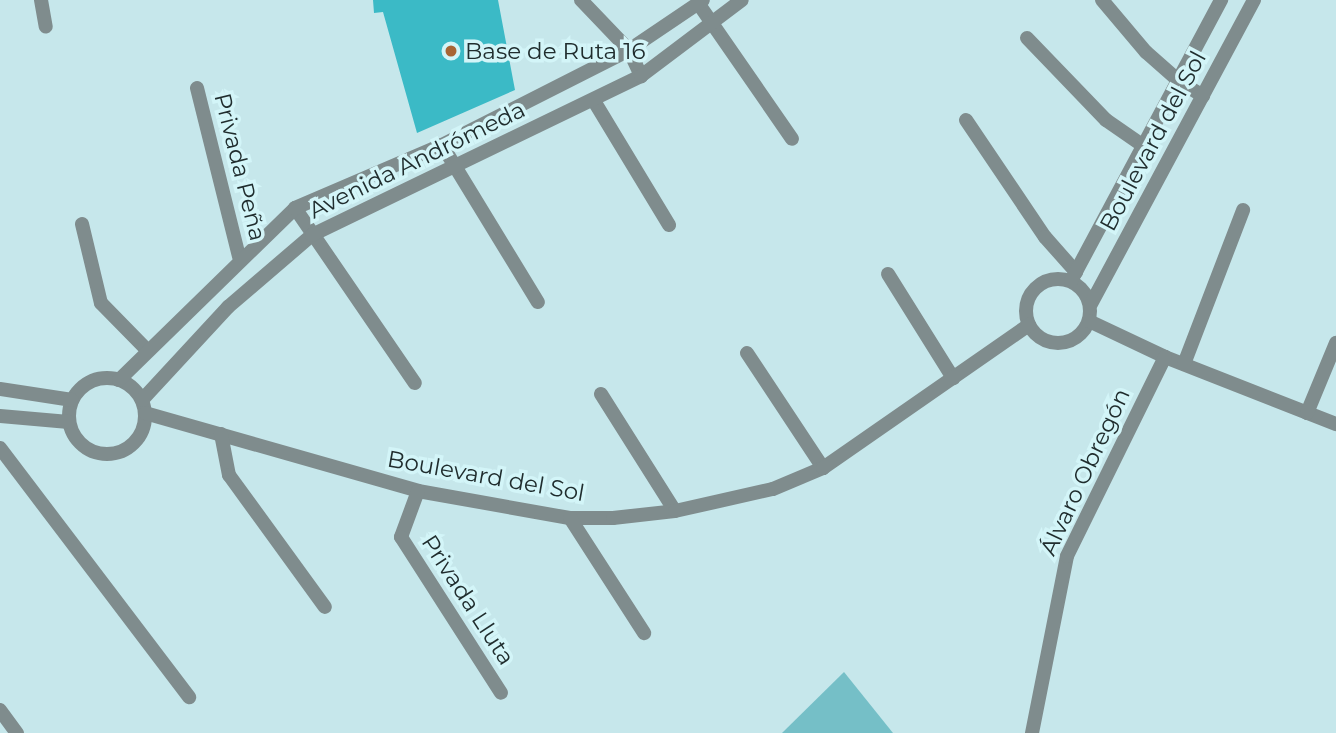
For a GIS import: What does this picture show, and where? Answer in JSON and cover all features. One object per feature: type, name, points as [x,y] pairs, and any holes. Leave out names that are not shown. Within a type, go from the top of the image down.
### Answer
[{"type":"street","points":[[41,0],[46,26]]},
{"type":"street","points":[[581,0],[629,50],[641,76]]},
{"type":"street","name":"Avenida Andrómeda","points":[[143,406],[228,307],[312,235],[641,76],[742,0]]},
{"type":"street","points":[[1102,0],[1180,82],[1203,96]]},
{"type":"street","name":"Boulevard del Sol","points":[[1074,277],[1180,82],[1221,0]]},
{"type":"street","name":"Boulevard del Sol","points":[[1091,304],[1254,0]]},
{"type":"street","points":[[701,2],[712,25],[792,139]]},
{"type":"street","name":"Avenida Andrómeda","points":[[119,380],[239,257],[295,208],[442,145],[629,50],[701,2]]},
{"type":"street","points":[[1027,38],[1106,120],[1145,147]]},
{"type":"street","name":"Privada Peña","points":[[197,88],[239,257]]},
{"type":"street","points":[[594,101],[669,225]]},
{"type":"street","points":[[966,120],[1074,277],[1091,304],[1089,321],[1084,331],[1066,343],[1044,341],[1029,325],[1026,307],[1034,290],[1048,281],[1074,277]]},
{"type":"street","points":[[442,145],[538,302]]},
{"type":"street","points":[[295,208],[415,383]]},
{"type":"street","points":[[1184,364],[1243,210]]},
{"type":"street","points":[[82,224],[101,303],[147,349]]},
{"type":"street","points":[[888,274],[953,378]]},
{"type":"street","points":[[1089,321],[1165,357],[1336,424]]},
{"type":"street","name":"Boulevard del Sol","points":[[143,406],[221,434],[418,491],[570,518],[675,512],[773,489],[823,468],[1029,325]]},
{"type":"street","points":[[1307,412],[1336,343]]},
{"type":"street","points":[[747,354],[823,468]]},
{"type":"street","name":"Álvaro Obregón","points":[[1032,733],[1067,556],[1165,357]]},
{"type":"street","points":[[98,378],[119,380],[143,406],[144,425],[131,446],[108,454],[85,447],[69,422],[72,400],[98,378]]},
{"type":"street","points":[[0,389],[72,400]]},
{"type":"street","points":[[601,394],[675,512]]},
{"type":"street","points":[[0,416],[69,422]]},
{"type":"street","points":[[221,434],[229,475],[325,607]]},
{"type":"street","points":[[0,448],[189,697]]},
{"type":"street","name":"Privada Lluta","points":[[418,491],[401,537],[501,693]]},
{"type":"street","points":[[570,518],[644,633]]},
{"type":"street","points":[[0,710],[17,733]]},
{"type":"shaded area","points":[[844,672],[893,733],[782,733]]},
{"type":"building","name":"Base de Ruta 16","points":[[373,0],[498,0],[515,90],[417,133],[383,12],[374,13]]},
{"type":"place","name":"Base de Ruta 16","points":[[451,51]]}]
